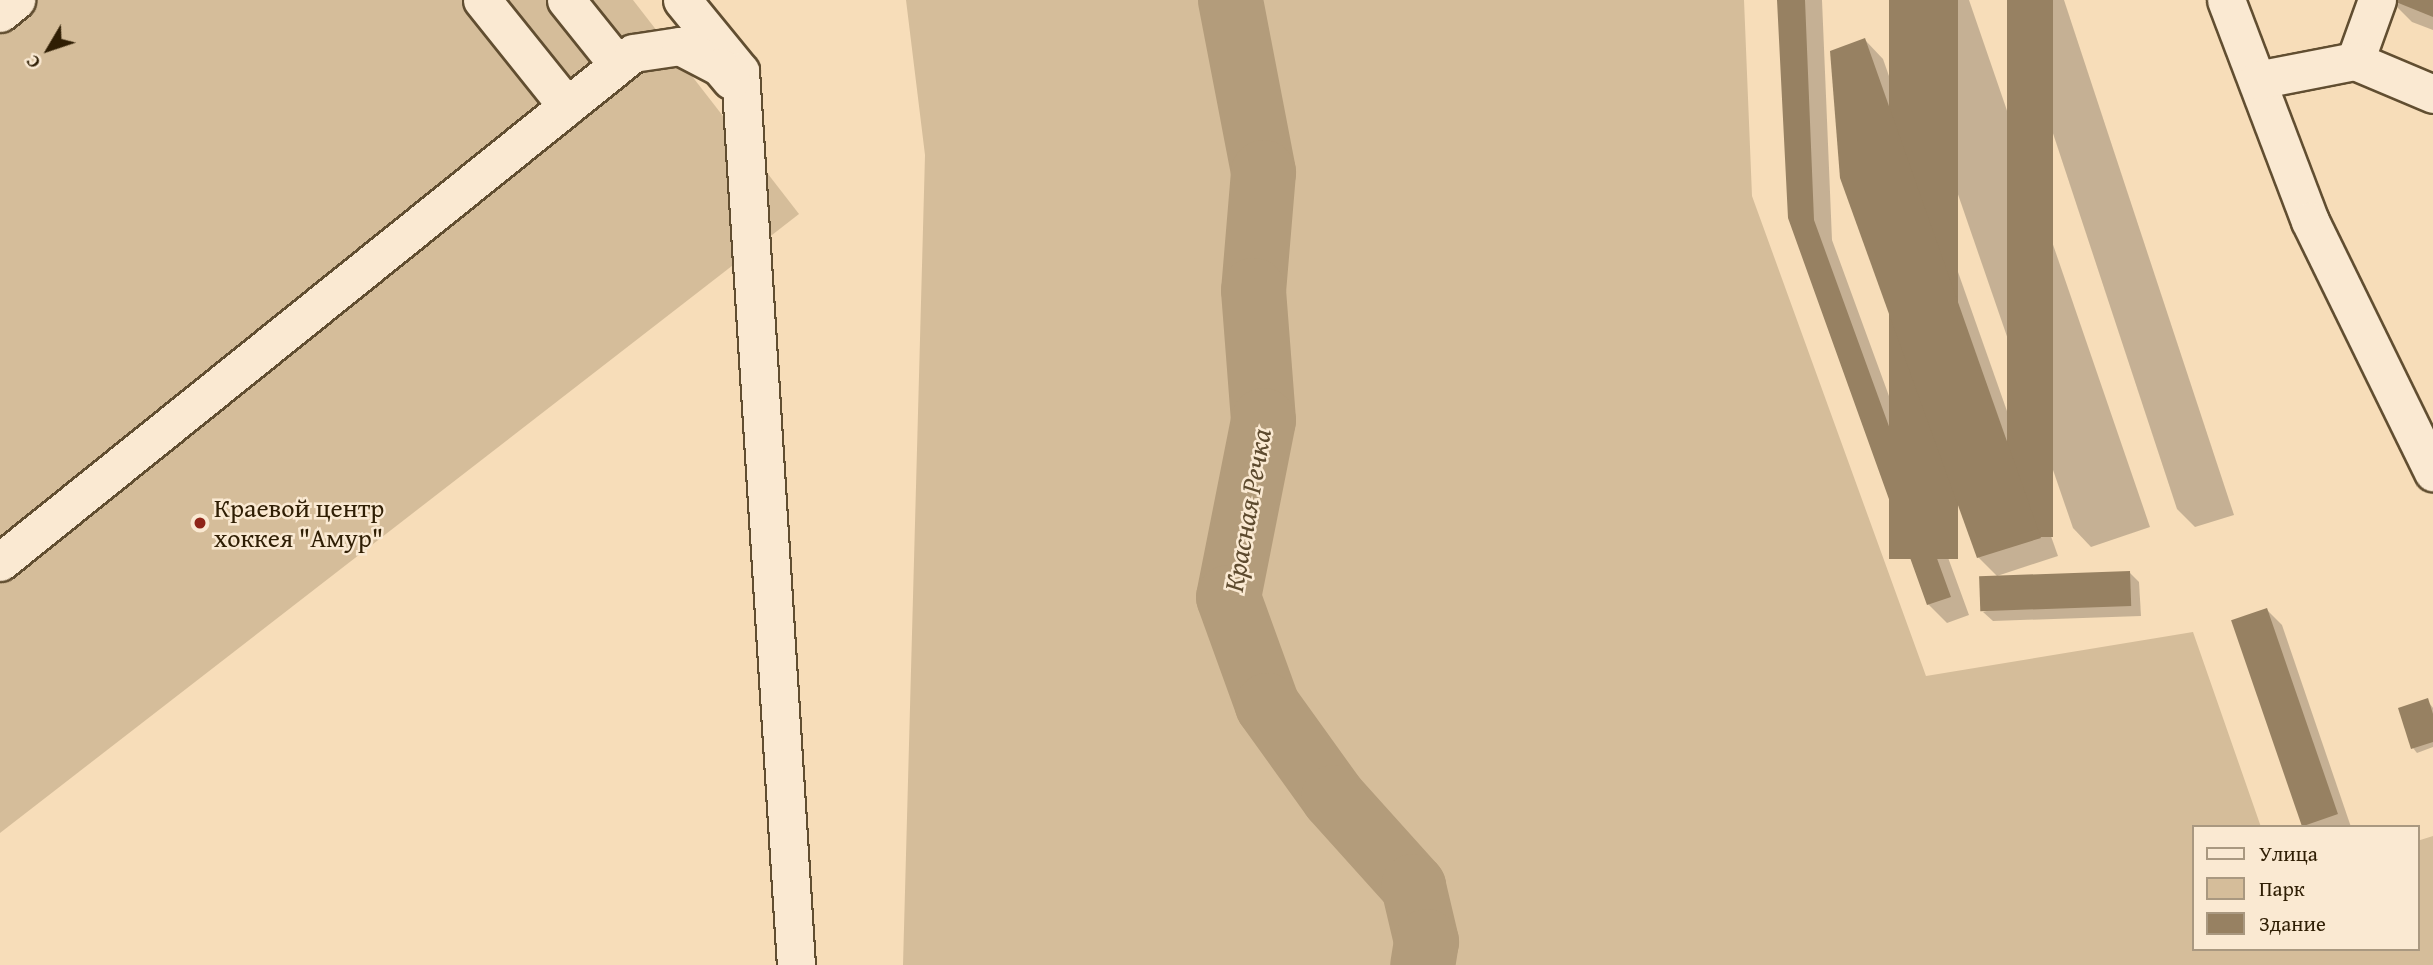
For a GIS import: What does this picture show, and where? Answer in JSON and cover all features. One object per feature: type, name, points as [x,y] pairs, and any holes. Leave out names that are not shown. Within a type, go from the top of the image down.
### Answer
[{"type":"street","points":[[0,13],[16,0]]},
{"type":"street","points":[[482,0],[567,106]]},
{"type":"street","points":[[566,0],[618,65]]},
{"type":"street","points":[[682,0],[740,71],[796,965]]},
{"type":"street","points":[[2226,0],[2310,221],[2433,472]]},
{"type":"street","points":[[2355,61],[2376,0]]},
{"type":"street","points":[[0,562],[633,53],[680,46],[720,66],[741,92]]},
{"type":"street","points":[[2257,80],[2355,61],[2433,94]]},
{"type":"green space","name":"Краевой центр хоккея \"Амур\"","points":[[0,0],[633,0],[799,214],[0,833]]},
{"type":"green space","points":[[906,0],[1744,0],[1752,196],[1926,676],[2193,632],[2260,825],[2192,825],[2192,951],[2419,951],[2419,840],[2433,836],[2433,965],[903,965],[925,155]]},
{"type":"building","points":[[1777,0],[1805,0],[1814,220],[1951,597],[1927,605],[1788,218]]},
{"type":"building","points":[[1889,0],[1958,0],[1958,559],[1889,559]]},
{"type":"building","points":[[2007,0],[2053,0],[2053,537],[2007,537]]},
{"type":"building","points":[[2391,0],[2433,0],[2433,17]]},
{"type":"building","points":[[1865,38],[2041,538],[1977,558],[1840,178],[1830,51]]},
{"type":"building","points":[[2130,571],[2131,606],[1980,611],[1979,576]]},
{"type":"building","points":[[2267,608],[2338,814],[2302,825],[2231,620]]},
{"type":"building","points":[[2428,698],[2433,714],[2433,742],[2411,749],[2398,708]]},
{"type":"waterway","name":"Красная Речка","points":[[1230,0],[1263,172],[1253,290],[1263,420],[1228,597],[1267,705],[1333,797],[1413,886],[1426,941],[1422,965]]},
{"type":"place","name":"Краевой центр хоккея \"Амур\"","points":[[200,523]]}]
